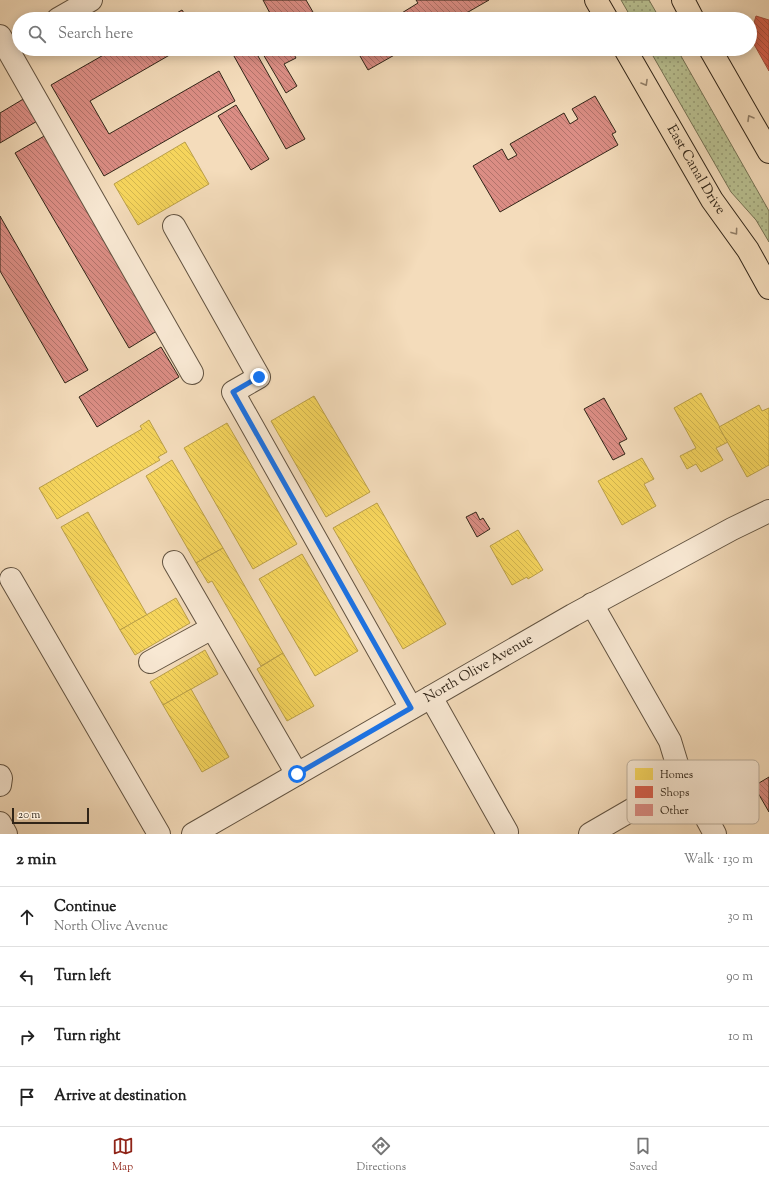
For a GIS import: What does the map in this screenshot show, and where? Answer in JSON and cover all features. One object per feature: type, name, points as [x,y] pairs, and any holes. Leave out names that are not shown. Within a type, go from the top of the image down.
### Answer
[{"type":"main road","points":[[596,0],[603,12]]},
{"type":"main road","points":[[683,0],[689,12]]},
{"type":"main road","name":"East Canal Drive","points":[[629,56],[712,200],[748,250],[769,288]]},
{"type":"main road","points":[[714,56],[769,152]]},
{"type":"street","points":[[70,12],[91,0]]},
{"type":"street","points":[[6,44],[12,55]]},
{"type":"street","points":[[13,56],[192,373]]},
{"type":"street","points":[[174,226],[259,377],[233,392],[411,708]]},
{"type":"street","name":"North Olive Avenue","points":[[193,834],[592,604],[732,529],[769,511]]},
{"type":"street","points":[[174,562],[297,774]]},
{"type":"street","points":[[11,579],[159,834]]},
{"type":"street","points":[[592,604],[670,741],[676,760]]},
{"type":"street","points":[[150,662],[212,628]]},
{"type":"street","points":[[431,697],[507,832]]},
{"type":"street","points":[[0,776],[2,778],[0,785]]},
{"type":"street","points":[[590,834],[627,813]]},
{"type":"street","points":[[0,823],[6,834]]},
{"type":"street","points":[[710,824],[715,834]]},
{"type":"green space","points":[[621,0],[649,0],[656,12],[628,12]]},
{"type":"green space","points":[[653,56],[681,56],[769,211],[769,242],[756,220],[731,192]]},
{"type":"building: Homes","points":[[185,142],[209,184],[138,225],[114,184]]},
{"type":"building: Homes","points":[[701,393],[728,442],[716,448],[723,460],[701,472],[696,464],[687,469],[680,456],[696,448],[674,408]]},
{"type":"building: Homes","points":[[314,396],[370,492],[326,517],[271,421]]},
{"type":"building: Homes","points":[[759,405],[762,411],[769,408],[769,465],[747,477],[719,427]]},
{"type":"building: Homes","points":[[149,420],[167,452],[158,457],[160,460],[57,519],[39,488],[142,429],[140,426]]},
{"type":"building: Homes","points":[[227,423],[297,544],[253,569],[184,448]]},
{"type":"building: Homes","points":[[642,458],[654,479],[644,484],[656,506],[622,525],[598,481]]},
{"type":"building: Homes","points":[[172,460],[223,548],[196,563],[146,476]]},
{"type":"building: Homes","points":[[377,503],[446,624],[403,649],[333,528]]},
{"type":"building: Homes","points":[[88,512],[147,615],[120,630],[61,527]]},
{"type":"building: Homes","points":[[518,530],[543,570],[528,579],[527,577],[512,585],[490,546]]},
{"type":"building: Homes","points":[[223,548],[283,653],[261,666],[212,581],[208,583],[196,563]]},
{"type":"building: Homes","points":[[302,554],[358,651],[315,676],[259,579]]},
{"type":"building: Homes","points":[[176,598],[190,623],[135,655],[120,630]]},
{"type":"building: Homes","points":[[205,650],[218,674],[163,705],[150,682]]},
{"type":"building: Homes","points":[[283,653],[314,706],[287,721],[257,669]]},
{"type":"building: Homes","points":[[191,689],[229,757],[202,772],[163,705]]},
{"type":"building: Shops","points":[[757,16],[769,20],[769,71],[757,50]]},
{"type":"building: Other","points":[[263,0],[306,0],[313,12],[269,12]]},
{"type":"building: Other","points":[[416,0],[489,0],[468,12],[403,12],[418,3]]},
{"type":"building: Other","points":[[102,56],[168,56],[90,101],[109,134],[219,71],[235,101],[104,176],[51,85]]},
{"type":"building: Other","points":[[234,56],[258,56],[305,139],[286,149]]},
{"type":"building: Other","points":[[264,56],[295,56],[296,58],[284,64],[297,86],[286,93]]},
{"type":"building: Other","points":[[360,56],[393,56],[368,70]]},
{"type":"building: Other","points":[[595,96],[616,132],[612,134],[618,145],[500,212],[473,166],[502,149],[508,160],[517,155],[510,144],[564,113],[570,124],[578,119],[572,109]]},
{"type":"building: Other","points":[[25,98],[39,120],[0,143],[0,113]]},
{"type":"building: Other","points":[[236,105],[269,159],[251,170],[218,116]]},
{"type":"building: Other","points":[[46,135],[160,329],[129,348],[15,153]]},
{"type":"building: Other","points":[[0,216],[88,370],[65,383],[0,271]]},
{"type":"building: Other","points":[[161,347],[179,377],[97,427],[79,397]]},
{"type":"building: Other","points":[[604,398],[627,439],[619,443],[625,454],[613,460],[584,409]]},
{"type":"building: Other","points":[[476,512],[480,520],[483,518],[490,529],[477,537],[466,517]]},
{"type":"building: Other","points":[[769,777],[769,812],[759,795],[759,783]]},
{"type":"route","points":[[259,377],[233,392],[411,708],[297,774]]}]
